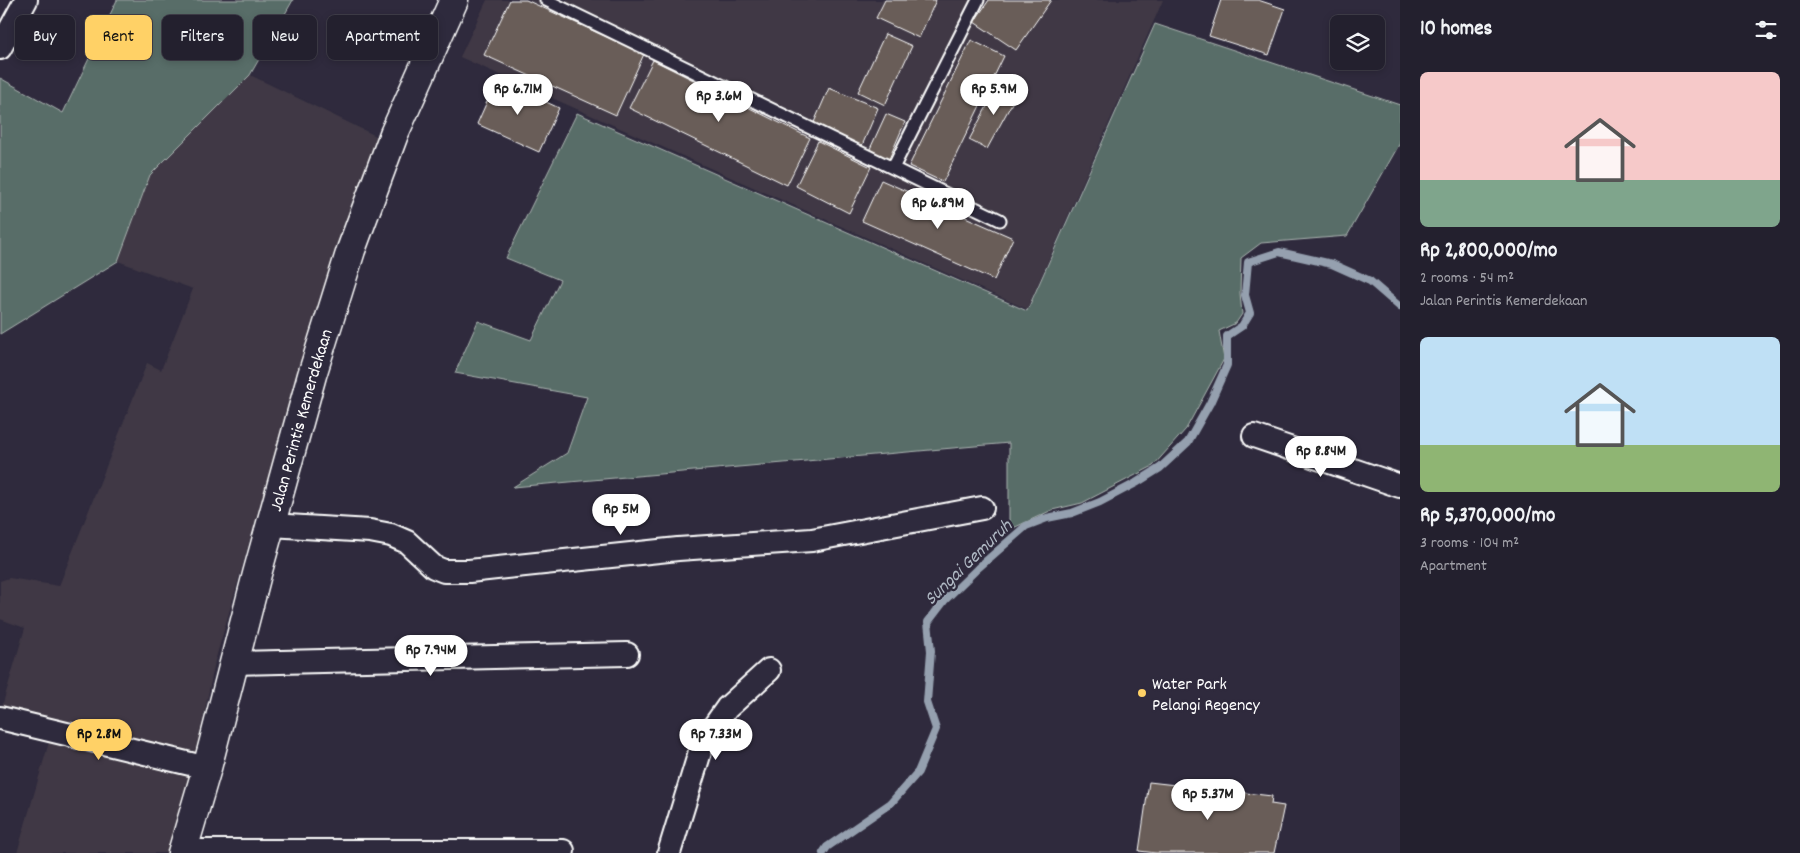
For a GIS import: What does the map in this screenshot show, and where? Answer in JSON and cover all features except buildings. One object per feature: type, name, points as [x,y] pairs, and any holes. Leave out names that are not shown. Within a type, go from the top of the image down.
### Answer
[{"type":"highway","name":"Jalan Perintis Kemerdekaan","points":[[182,852],[207,768],[312,375],[351,250],[394,134],[454,0]]},
{"type":"street","points":[[0,48],[26,0]]},
{"type":"street","points":[[1254,436],[1400,486]]},
{"type":"street","points":[[271,525],[370,531],[391,535],[407,542],[434,567],[444,571],[470,571],[678,549],[812,540],[982,508]]},
{"type":"street","points":[[234,663],[627,654]]},
{"type":"street","points":[[669,853],[702,742],[727,708],[769,670]]},
{"type":"street","points":[[0,718],[207,768]]},
{"type":"street","points":[[182,852],[563,851]]},
{"type":"lane","points":[[546,0],[1000,220]]},
{"type":"lane","points":[[893,168],[978,0]]},
{"type":"shaded area","points":[[487,0],[1163,0],[1027,309],[460,57]]},
{"type":"shaded area","points":[[250,75],[378,137],[320,298],[215,661],[186,804],[172,853],[17,853],[54,725],[1,710],[25,628],[0,619],[0,581],[9,578],[59,586],[147,363],[161,370],[193,289],[118,261],[150,175]]},
{"type":"green space","points":[[117,0],[293,0],[284,15],[253,15],[253,60],[259,60],[250,75],[150,175],[118,261],[0,334],[0,78],[63,113],[88,60],[152,60],[152,15],[110,15]]},
{"type":"green space","points":[[1155,24],[1400,105],[1400,143],[1347,236],[1261,243],[1241,258],[1240,293],[1242,314],[1236,323],[1219,331],[1224,359],[1186,429],[1153,466],[1082,503],[1052,510],[1009,530],[1009,443],[513,487],[567,453],[587,397],[455,373],[478,321],[531,340],[560,280],[506,258],[577,113],[1027,311]]},
{"type":"waterway","name":"Sungai Gemuruh","points":[[823,853],[827,847],[891,803],[918,772],[936,729],[927,702],[931,651],[928,622],[944,601],[1026,526],[1047,518],[1072,513],[1100,502],[1160,468],[1188,442],[1210,403],[1227,365],[1227,336],[1242,326],[1250,313],[1245,295],[1248,262],[1279,252],[1332,264],[1370,281],[1400,307]]},
{"type":"place","name":"Water Park Pelangi Regency","points":[[1142,693]]}]
